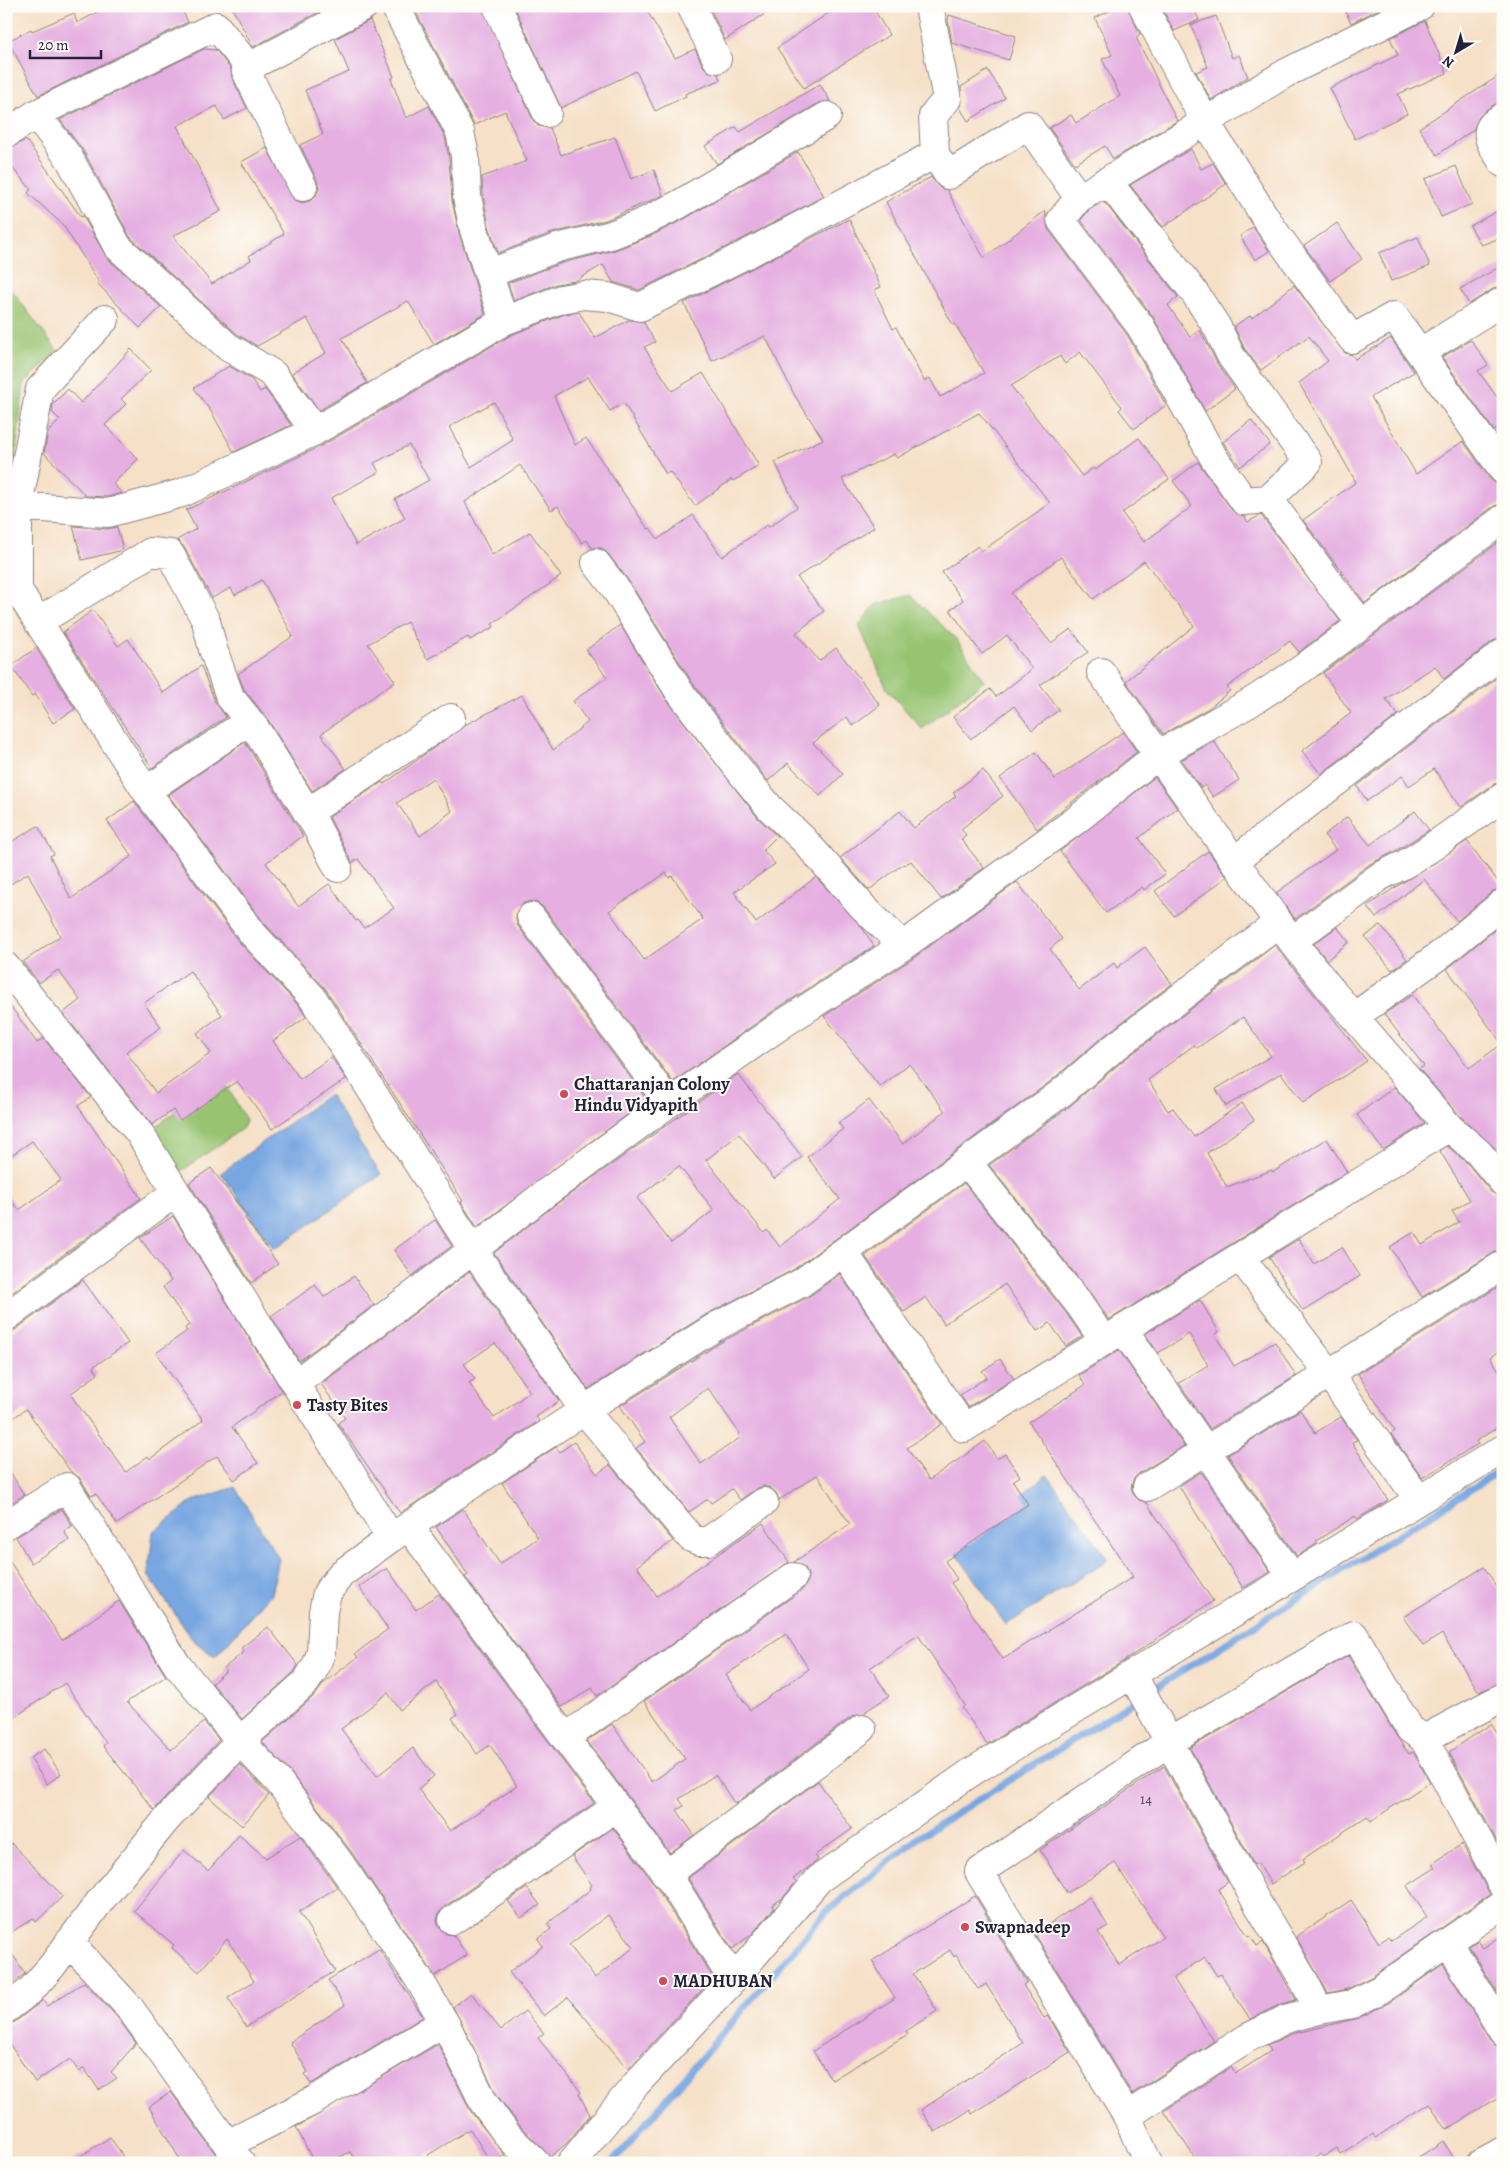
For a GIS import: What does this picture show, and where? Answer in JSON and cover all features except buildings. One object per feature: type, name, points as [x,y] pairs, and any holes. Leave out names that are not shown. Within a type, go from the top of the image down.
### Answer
[{"type":"street","points":[[303,187],[246,72],[249,68],[364,6]]},
{"type":"street","points":[[394,6],[460,132],[465,156],[467,198],[474,230],[490,273],[504,321]]},
{"type":"street","points":[[497,6],[547,113]]},
{"type":"street","points":[[691,6],[717,59]]},
{"type":"street","points":[[929,6],[947,99],[933,116],[935,154],[948,175],[1028,125],[1090,192],[1116,192],[1194,292],[1217,328],[1231,356],[1308,462],[1269,499],[1244,501],[1214,458],[1141,328],[1061,220],[1090,192],[1286,73],[1420,6]]},
{"type":"street","points":[[1143,6],[1206,123],[1272,228],[1352,339],[1394,316],[1503,470]]},
{"type":"street","points":[[6,134],[36,114],[217,16],[249,68]]},
{"type":"street","points":[[36,114],[69,158],[118,247],[228,347],[274,374],[315,431]]},
{"type":"street","points":[[490,273],[557,248],[611,234],[644,222],[678,205],[827,116]]},
{"type":"street","points":[[1503,117],[1490,125],[1488,133],[1489,139],[1503,163]]},
{"type":"street","points":[[18,506],[108,513],[182,494],[315,431],[504,321],[561,299],[584,295],[608,298],[640,306],[753,251],[935,154]]},
{"type":"street","points":[[1421,352],[1503,301]]},
{"type":"street","points":[[105,318],[40,389],[18,506],[18,590],[146,791],[252,933],[312,997],[473,1250],[584,1410],[691,1538],[699,1541],[708,1541],[764,1502]]},
{"type":"street","points":[[1269,499],[1330,584],[1362,624]]},
{"type":"street","points":[[296,1383],[669,1103],[784,1023],[903,946],[1075,821],[1158,755],[1251,702],[1302,669],[1503,519]]},
{"type":"street","points":[[38,622],[151,552],[170,554],[206,621],[213,649],[230,697],[249,721],[307,813],[338,868]]},
{"type":"street","points":[[596,563],[615,588],[678,690],[744,776],[770,808],[803,839],[863,907],[903,946]]},
{"type":"street","points":[[1234,861],[1503,653]]},
{"type":"street","points":[[1101,672],[1285,932],[1449,1128],[1498,1168]]},
{"type":"street","points":[[307,813],[451,718]]},
{"type":"street","points":[[146,791],[249,721]]},
{"type":"street","points":[[6,2009],[30,1991],[52,1966],[166,1820],[240,1741],[306,1682],[316,1666],[321,1652],[323,1612],[327,1593],[342,1574],[584,1410],[715,1327],[801,1283],[1061,1093],[1110,1051],[1285,932],[1413,859],[1503,798]]},
{"type":"street","points":[[1354,1016],[1440,954],[1503,903]]},
{"type":"street","points":[[531,918],[669,1103]]},
{"type":"street","points":[[6,967],[140,1134],[296,1383],[400,1533],[565,1738],[666,1875],[733,1980]]},
{"type":"street","points":[[844,1252],[964,1428],[1449,1128]]},
{"type":"street","points":[[967,1162],[1079,1304],[1114,1335],[1205,1449],[1292,1577]]},
{"type":"street","points":[[6,1317],[176,1192]]},
{"type":"street","points":[[1240,1257],[1330,1374],[1419,1500]]},
{"type":"street","points":[[1147,1487],[1205,1449],[1330,1374],[1503,1265]]},
{"type":"street","points":[[570,2163],[636,2084],[733,1980],[819,1879],[973,1770],[1135,1681],[1292,1577],[1503,1450]]},
{"type":"street","points":[[6,1525],[67,1487],[177,1665],[240,1741],[279,1782],[338,1862],[417,1976],[444,2022],[484,2102],[508,2136],[536,2163]]},
{"type":"street","points":[[565,1738],[793,1577]]},
{"type":"street","points":[[1148,2163],[1127,2116],[979,1872],[1169,1742],[1354,1635],[1410,1729],[1424,1739],[1503,1886]]},
{"type":"street","points":[[1135,1681],[1256,1901],[1304,1979],[1319,2010]]},
{"type":"street","points":[[1424,1739],[1503,1697]]},
{"type":"street","points":[[666,1875],[862,1729]]},
{"type":"street","points":[[453,1920],[616,1807]]},
{"type":"street","points":[[1127,2116],[1247,2038],[1286,2019],[1352,2004],[1381,1989],[1503,1904]]},
{"type":"street","points":[[69,1942],[129,2007],[235,2154],[313,2101],[444,2022]]},
{"type":"street","points":[[1448,1942],[1503,2032]]},
{"type":"street","points":[[1481,2163],[1503,2151]]},
{"type":"green space","points":[[6,287],[14,293],[58,352],[24,383],[6,534]]},
{"type":"green space","points":[[910,595],[957,640],[984,681],[922,729],[887,689],[859,626],[875,605]]},
{"type":"green space","points":[[225,1083],[246,1120],[243,1128],[178,1172],[153,1137],[154,1128],[212,1084]]},
{"type":"water","points":[[329,1094],[381,1175],[274,1249],[221,1173]]},
{"type":"water","points":[[1047,1475],[1109,1560],[1006,1625],[952,1547]]},
{"type":"water","points":[[235,1487],[279,1559],[271,1594],[215,1657],[193,1640],[148,1575],[153,1532],[193,1501]]},
{"type":"waterway","points":[[1149,1692],[1503,1469]]},
{"type":"waterway","points":[[612,2163],[825,1913],[919,1837],[1140,1698]]},
{"type":"place","name":"Chattaranjan Colony Hindu Vidyapith","points":[[564,1094]]},
{"type":"place","name":"Tasty Bites","points":[[297,1405]]},
{"type":"place","name":"Swapnadeep","points":[[965,1927]]},
{"type":"place","name":"MADHUBAN","points":[[663,1981]]}]
